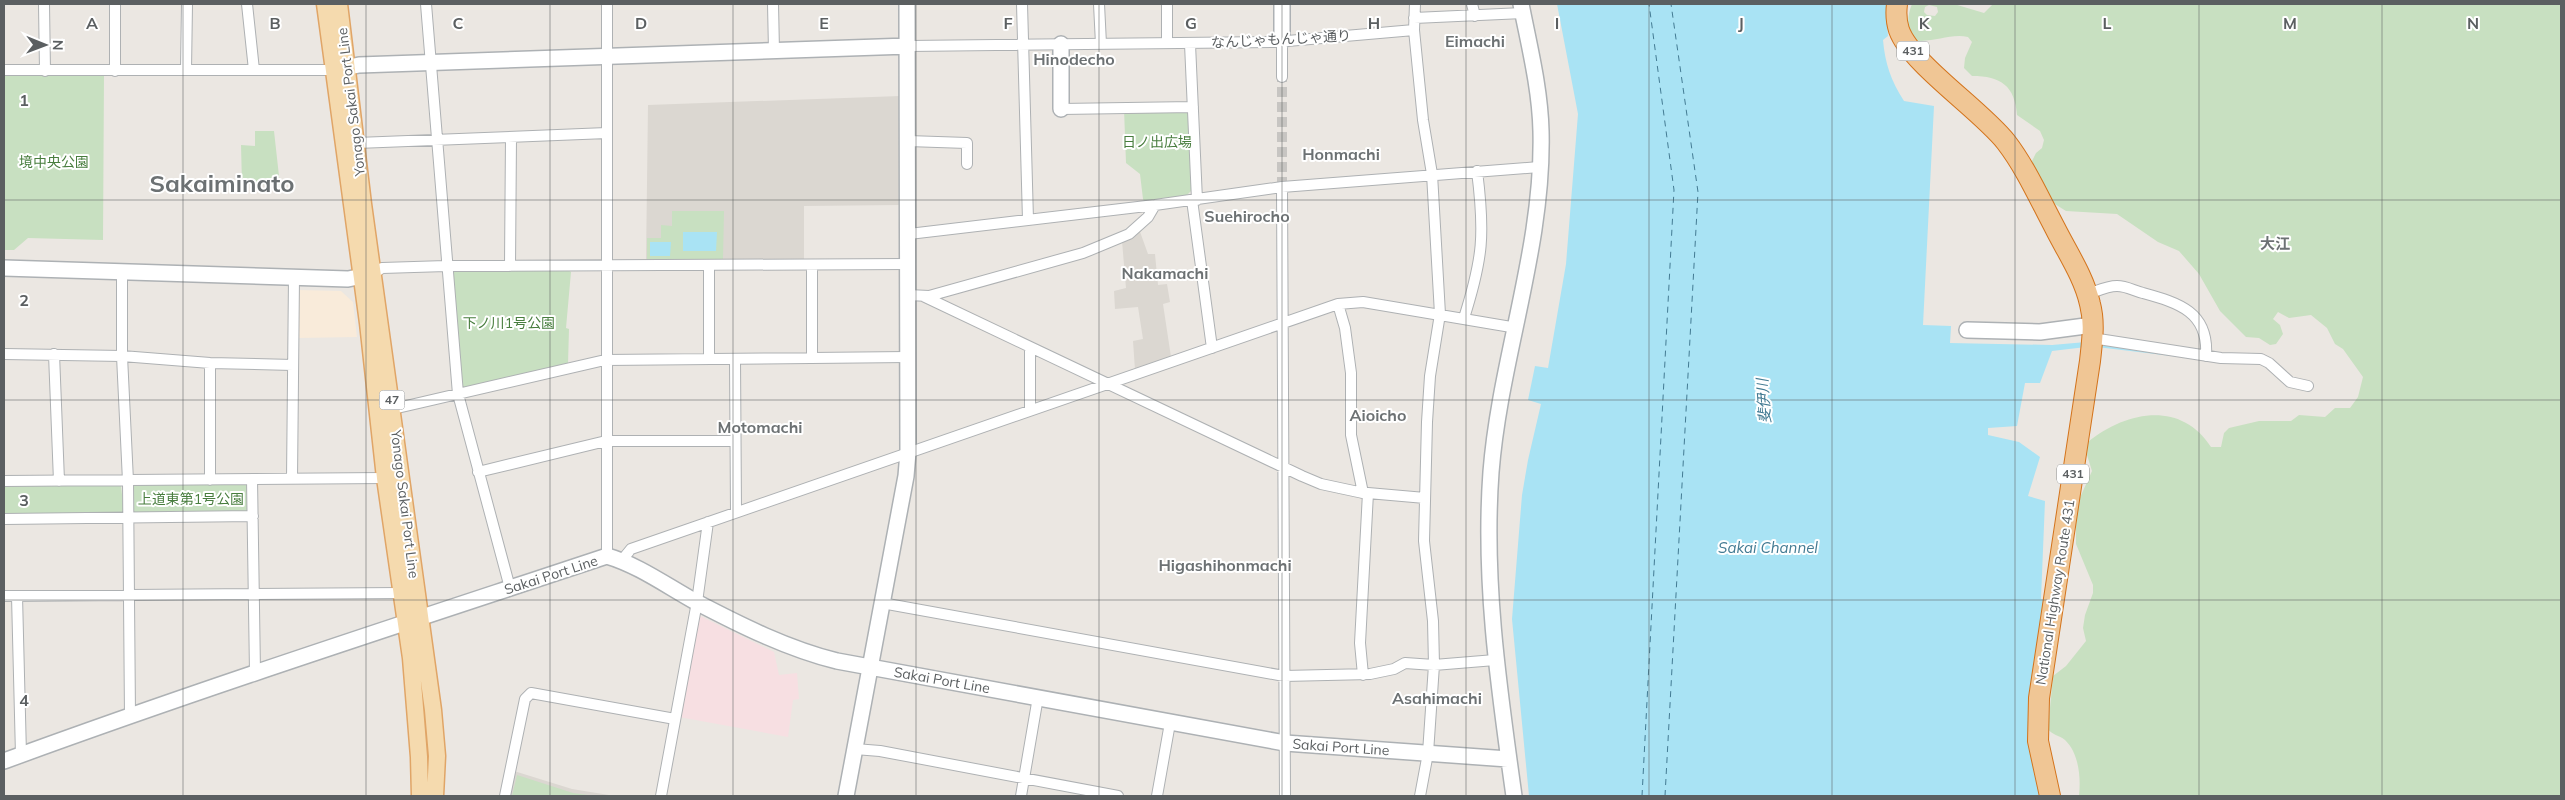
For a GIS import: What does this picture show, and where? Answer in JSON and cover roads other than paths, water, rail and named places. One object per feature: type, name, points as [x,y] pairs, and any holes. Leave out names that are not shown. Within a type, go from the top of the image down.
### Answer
[{"type":"highway","name":"National Highway Route 431","points":[[1897,4],[1898,29],[1905,41],[1920,59],[1986,120],[2006,142],[2021,165],[2088,294],[2092,332],[2039,698],[2038,741],[2050,796]]},
{"type":"main road","name":"Yonago Sakai Port Line","points":[[325,4],[357,143],[385,478],[402,593],[413,621],[437,756],[435,796]]},
{"type":"main road","name":"Yonago Sakai Port Line","points":[[339,4],[340,68],[367,276],[393,408],[413,621],[420,796]]},
{"type":"street","points":[[44,4],[45,71]]},
{"type":"street","points":[[115,4],[115,71]]},
{"type":"street","points":[[186,70],[187,4]]},
{"type":"street","points":[[247,4],[254,70]]},
{"type":"street","points":[[426,4],[458,394],[510,588]]},
{"type":"street","points":[[607,4],[605,360],[607,556]]},
{"type":"street","points":[[773,4],[774,51]]},
{"type":"street","points":[[846,796],[906,476],[908,452],[908,357],[916,296],[908,264],[907,4]]},
{"type":"street","points":[[1022,4],[1028,220]]},
{"type":"street","points":[[1099,4],[1101,44]]},
{"type":"street","points":[[1167,4],[1167,43]]},
{"type":"street","points":[[1282,4],[1282,77]]},
{"type":"street","points":[[1415,4],[1414,30],[1423,120],[1432,174],[1440,314],[1430,376],[1424,541],[1433,621],[1434,665],[1428,753],[1420,796]]},
{"type":"street","points":[[1472,4],[1475,16]]},
{"type":"street","points":[[1414,18],[1475,16],[1522,9],[1538,102],[1541,130],[1539,167],[1529,260],[1505,381],[1491,481],[1489,543],[1495,660],[1514,796]]},
{"type":"street","name":"なんじゃもんじゃ通り","points":[[908,46],[1190,44],[1282,41],[1414,30]]},
{"type":"street","points":[[1061,44],[1062,109],[1193,107]]},
{"type":"street","points":[[1190,44],[1195,200],[1212,348]]},
{"type":"street","points":[[4,70],[115,71],[340,68],[431,62],[908,46]]},
{"type":"street","points":[[357,143],[606,132]]},
{"type":"street","points":[[510,266],[511,137]]},
{"type":"street","points":[[908,141],[967,143],[967,164]]},
{"type":"street","points":[[909,234],[1195,200],[1282,187],[1539,167]]},
{"type":"street","points":[[1464,318],[1478,272],[1483,237],[1483,214],[1477,171]]},
{"type":"street","points":[[1282,187],[1285,796]]},
{"type":"street","points":[[916,296],[1082,254],[1130,234],[1148,217],[1155,205]]},
{"type":"street","points":[[4,268],[294,277],[367,276],[382,268],[446,266],[908,264]]},
{"type":"street","points":[[709,265],[709,359]]},
{"type":"street","points":[[812,265],[812,358]]},
{"type":"street","points":[[122,272],[122,356],[128,481],[130,716]]},
{"type":"street","points":[[292,479],[294,277]]},
{"type":"street","points":[[2088,294],[2113,286],[2125,286],[2183,307],[2202,324],[2207,340],[2206,356]]},
{"type":"street","points":[[916,296],[1321,484],[1366,493],[1425,498]]},
{"type":"street","points":[[622,560],[631,549],[736,511],[1338,304],[1363,302],[1517,328]]},
{"type":"street","points":[[1338,304],[1345,328],[1351,373],[1351,435],[1356,469],[1366,493],[1360,643],[1363,675]]},
{"type":"street","points":[[1967,330],[2092,332],[2206,356],[2261,360],[2269,363],[2290,382],[2308,386]]},
{"type":"street","points":[[1030,348],[1030,410]]},
{"type":"street","points":[[4,354],[122,356],[210,363],[293,365]]},
{"type":"street","points":[[54,354],[59,481]]},
{"type":"street","points":[[393,408],[605,360],[908,357]]},
{"type":"street","points":[[735,359],[734,441],[736,511]]},
{"type":"street","points":[[210,363],[210,480]]},
{"type":"street","points":[[478,472],[606,441],[734,441]]},
{"type":"street","points":[[4,481],[385,478]]},
{"type":"street","points":[[252,479],[255,672]]},
{"type":"street","points":[[4,519],[253,516]]},
{"type":"street","points":[[661,796],[697,602],[708,522]]},
{"type":"street","name":"Sakai Port Line","points":[[4,761],[353,638],[413,621],[607,556],[622,560],[697,602],[811,655],[1285,743],[1508,759]]},
{"type":"street","points":[[4,596],[402,593]]},
{"type":"street","points":[[17,596],[21,755]]},
{"type":"street","points":[[882,603],[1284,676],[1363,675],[1394,669],[1405,663],[1434,665],[1495,660]]},
{"type":"street","points":[[505,796],[525,699],[531,693],[675,719]]},
{"type":"street","points":[[1021,796],[1038,697]]},
{"type":"street","points":[[1157,796],[1170,723]]},
{"type":"street","points":[[854,749],[880,751],[1118,796]]},
{"type":"water","name":"Sakai Channel","points":[[1557,4],[1886,4],[1888,36],[1883,40],[1889,72],[1904,101],[1934,106],[1923,325],[1951,326],[1950,343],[2052,345],[2086,342],[2086,347],[2052,351],[2040,383],[2025,383],[2017,426],[1988,428],[1988,435],[2019,442],[2040,457],[2028,496],[2045,501],[2041,599],[2048,601],[2043,796],[1529,796],[1512,619],[1522,495],[1541,404],[1528,400],[1535,366],[1548,368],[1566,264],[1578,114]]},
{"type":"water","points":[[683,232],[717,232],[716,251],[683,251]]},
{"type":"water","points":[[650,242],[671,242],[670,256],[650,256]]},
{"type":"water","points":[[2098,344],[2255,363],[2205,360],[2097,347]]},
{"type":"waterway","points":[[425,721],[425,732]]},
{"type":"tunnel","points":[[1282,77],[1282,187]]},
{"type":"district","name":"Eimachi","points":[[1475,41]]},
{"type":"district","name":"Hinodecho","points":[[1074,59]]},
{"type":"district","name":"Honmachi","points":[[1341,154]]},
{"type":"district","name":"Sakaiminato","points":[[222,184]]},
{"type":"district","name":"Suehirocho","points":[[1247,216]]},
{"type":"district","name":"大江","points":[[2275,244]]},
{"type":"district","name":"Nakamachi","points":[[1165,273]]},
{"type":"district","name":"Aioicho","points":[[1378,415]]},
{"type":"district","name":"Motomachi","points":[[760,427]]},
{"type":"district","name":"Higashihonmachi","points":[[1225,565]]},
{"type":"district","name":"Asahimachi","points":[[1437,698]]},
{"type":"park label","name":"日ノ出広場","points":[[1157,142]]},
{"type":"park label","name":"境中央公園","points":[[54,162]]},
{"type":"park label","name":"下ノ川1号公園","points":[[509,323]]},
{"type":"park label","name":"上道東第1号公園","points":[[191,499]]},
{"type":"water label","name":"斐伊川","points":[[1764,401]]}]
